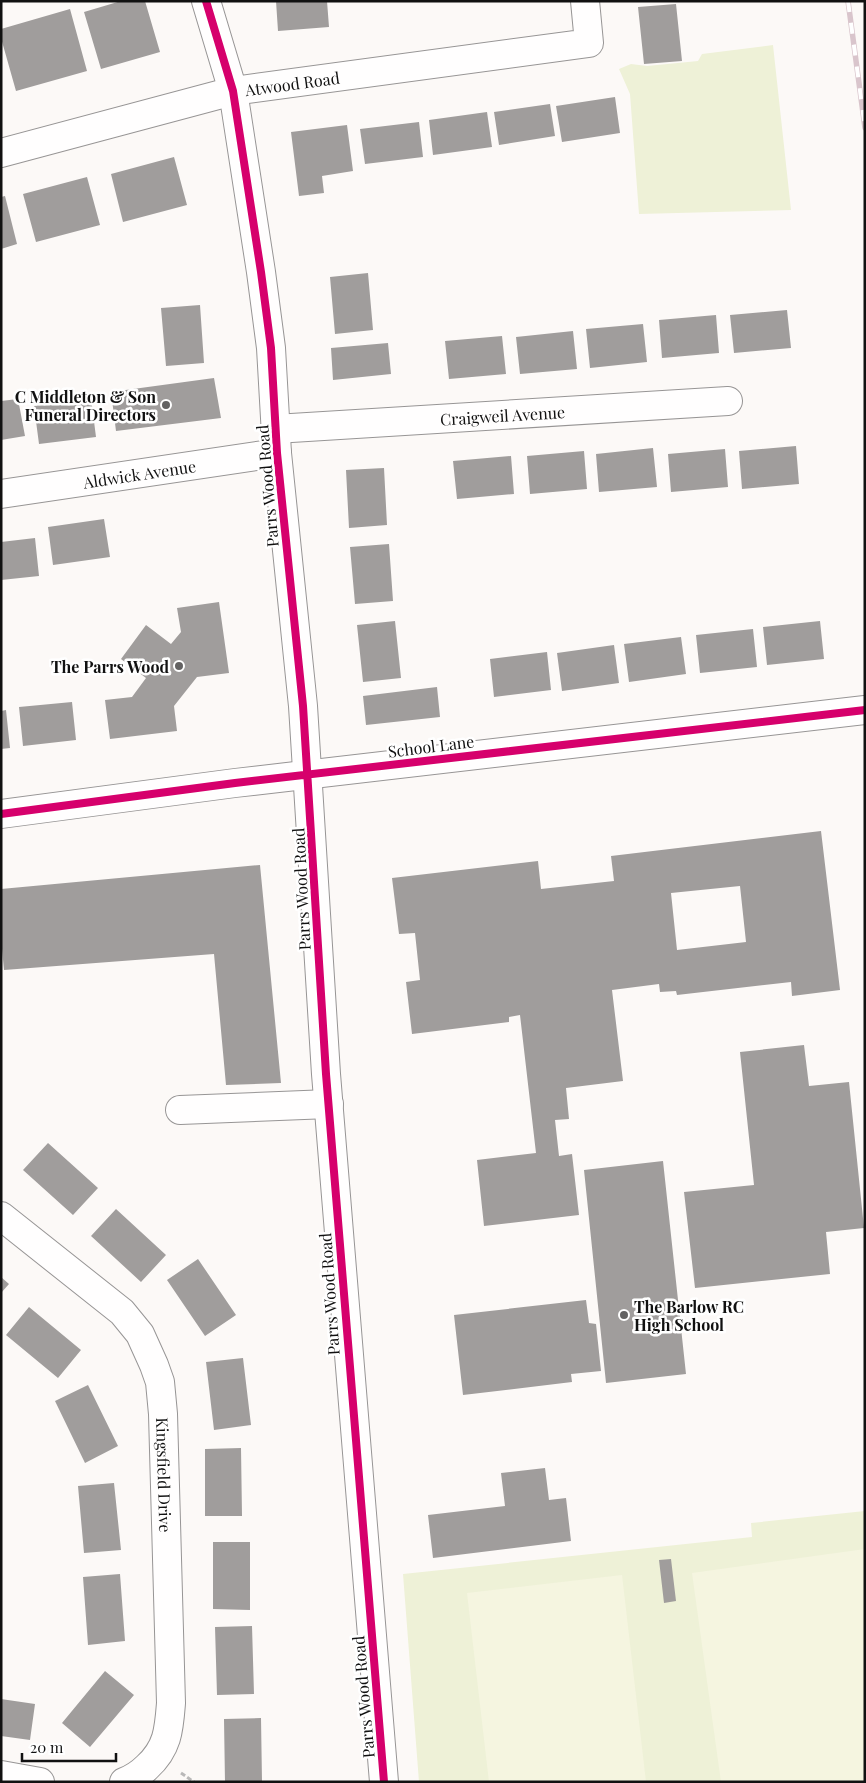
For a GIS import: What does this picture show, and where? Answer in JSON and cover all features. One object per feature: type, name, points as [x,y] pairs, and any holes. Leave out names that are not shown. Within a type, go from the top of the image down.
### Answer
[{"type":"street","name":"Parrs Wood Road","points":[[206,1],[233,91],[271,348],[276,441],[303,706],[326,1074],[343,1300],[384,1782]]},
{"type":"street","name":"Atwood Road","points":[[1,152],[233,91],[589,43],[585,1]]},
{"type":"street","name":"Craigweil Avenue","points":[[276,441],[728,401]]},
{"type":"street","name":"Aldwick Avenue","points":[[1,494],[276,441]]},
{"type":"street","name":"School Lane","points":[[1,814],[235,783],[865,710]]},
{"type":"street","points":[[180,1110],[329,1104]]},
{"type":"street","name":"Kingsfield Drive","points":[[1,1216],[122,1312],[140,1334],[160,1382],[172,1703],[164,1748],[157,1759],[135,1778],[124,1782]]},
{"type":"street","points":[[1,1774],[40,1782]]},
{"type":"green space","points":[[773,45],[791,210],[639,214],[630,94],[619,69],[631,64],[647,66],[698,61],[702,54]]},
{"type":"green space","points":[[865,1511],[865,1782],[419,1782],[403,1574],[752,1537],[751,1523]]},
{"type":"green space","points":[[865,1549],[865,1782],[721,1782],[692,1573]]},
{"type":"green space","points":[[622,1575],[646,1782],[489,1782],[467,1593]]},
{"type":"building","points":[[121,1],[145,1],[160,52],[101,69],[84,12]]},
{"type":"building","points":[[276,1],[327,1],[329,27],[278,31]]},
{"type":"building","points":[[676,4],[682,61],[644,64],[638,7]]},
{"type":"building","points":[[70,9],[87,71],[16,91],[1,38],[1,29]]},
{"type":"building","points":[[615,97],[620,133],[562,142],[556,106]]},
{"type":"building","points":[[550,104],[555,136],[499,145],[494,112]]},
{"type":"building","points":[[487,112],[492,147],[433,155],[429,120]]},
{"type":"building","points":[[419,122],[423,157],[365,164],[360,129]]},
{"type":"building","points":[[347,125],[353,171],[322,176],[324,193],[299,196],[291,132]]},
{"type":"building","points":[[174,157],[187,205],[123,222],[111,174]]},
{"type":"building","points":[[87,177],[100,225],[36,242],[23,194]]},
{"type":"building","points":[[5,196],[17,244],[1,249],[1,197]]},
{"type":"building","points":[[368,273],[373,330],[335,334],[330,277]]},
{"type":"building","points":[[200,305],[204,363],[166,366],[161,308]]},
{"type":"building","points":[[787,310],[791,348],[734,353],[730,315]]},
{"type":"building","points":[[716,315],[719,353],[662,358],[659,320]]},
{"type":"building","points":[[643,324],[647,362],[590,368],[586,329]]},
{"type":"building","points":[[573,331],[577,369],[520,374],[516,337]]},
{"type":"building","points":[[502,336],[506,374],[449,379],[445,341]]},
{"type":"building","points":[[388,343],[391,374],[333,380],[331,348]]},
{"type":"building","name":"C Middleton & Son Funeral Directors","points":[[214,378],[221,418],[116,431],[111,392]]},
{"type":"building","points":[[91,398],[96,437],[39,444],[34,406]]},
{"type":"building","points":[[18,399],[25,436],[1,440],[1,401]]},
{"type":"building","points":[[796,446],[799,484],[742,489],[739,451]]},
{"type":"building","points":[[653,448],[657,487],[599,492],[596,454]]},
{"type":"building","points":[[725,449],[728,487],[671,492],[668,454]]},
{"type":"building","points":[[584,451],[587,489],[530,494],[527,456]]},
{"type":"building","points":[[511,456],[514,494],[457,499],[453,461]]},
{"type":"building","points":[[384,468],[387,525],[349,528],[346,470]]},
{"type":"building","points":[[104,519],[110,557],[53,565],[48,527]]},
{"type":"building","points":[[35,538],[39,576],[1,580],[1,542]]},
{"type":"building","points":[[389,544],[393,601],[355,604],[350,547]]},
{"type":"building","name":"The Parrs Wood","points":[[219,602],[229,673],[197,677],[174,706],[177,731],[110,739],[105,700],[132,697],[146,678],[121,659],[146,625],[171,644],[181,632],[177,608]]},
{"type":"building","points":[[395,621],[401,678],[363,682],[357,625]]},
{"type":"building","points":[[820,621],[824,659],[767,665],[763,627]]},
{"type":"building","points":[[753,629],[757,667],[700,673],[696,635]]},
{"type":"building","points":[[681,637],[686,674],[629,682],[624,644]]},
{"type":"building","points":[[614,645],[619,683],[562,691],[557,653]]},
{"type":"building","points":[[547,652],[551,690],[494,697],[490,659]]},
{"type":"building","points":[[437,687],[440,717],[366,725],[363,696]]},
{"type":"building","points":[[72,702],[76,740],[23,746],[19,707]]},
{"type":"building","points":[[6,710],[10,748],[1,749],[1,711]]},
{"type":"building","points":[[821,831],[840,990],[792,996],[791,982],[677,995],[676,991],[660,992],[659,984],[612,990],[623,1081],[566,1088],[569,1119],[555,1120],[559,1156],[572,1154],[579,1215],[484,1226],[477,1160],[536,1153],[520,1015],[509,1017],[509,1022],[412,1034],[406,982],[420,980],[415,933],[399,934],[392,878],[538,861],[541,889],[614,881],[611,856]],"holes":[[[740,886],[746,942],[677,950],[671,893]]]},
{"type":"building","points":[[260,865],[281,1083],[226,1085],[214,954],[4,970],[1,938],[1,889]]},
{"type":"building","points":[[804,1045],[809,1086],[849,1082],[864,1228],[826,1232],[830,1274],[695,1288],[684,1192],[754,1185],[740,1052]]},
{"type":"building","points":[[48,1143],[98,1188],[73,1215],[23,1170]]},
{"type":"building","points":[[663,1161],[686,1374],[606,1383],[584,1170]]},
{"type":"building","points":[[116,1209],[166,1255],[141,1282],[91,1236]]},
{"type":"building","points":[[198,1259],[236,1315],[205,1336],[167,1280]]},
{"type":"building","points":[[1,1277],[9,1284],[1,1293]]},
{"type":"building","points":[[586,1300],[589,1323],[596,1324],[601,1371],[571,1374],[572,1382],[463,1395],[454,1315]]},
{"type":"building","points":[[29,1307],[81,1350],[58,1378],[6,1335]]},
{"type":"building","points":[[243,1358],[251,1425],[214,1430],[206,1362]]},
{"type":"building","points":[[88,1385],[118,1446],[85,1463],[55,1401]]},
{"type":"building","points":[[241,1448],[242,1516],[205,1516],[205,1449]]},
{"type":"building","points":[[545,1468],[549,1500],[566,1498],[571,1541],[433,1558],[428,1515],[505,1506],[501,1473]]},
{"type":"building","points":[[114,1483],[121,1550],[84,1553],[78,1486]]},
{"type":"building","points":[[213,1542],[250,1542],[250,1610],[213,1609]]},
{"type":"building","points":[[671,1559],[676,1601],[664,1603],[659,1560]]},
{"type":"building","points":[[120,1574],[125,1641],[88,1645],[83,1577]]},
{"type":"building","points":[[252,1626],[254,1694],[217,1695],[215,1627]]},
{"type":"building","points":[[105,1671],[134,1695],[90,1747],[62,1723]]},
{"type":"building","points":[[1,1699],[35,1704],[30,1740],[1,1736]]},
{"type":"building","points":[[261,1718],[262,1782],[225,1782],[224,1719]]},
{"type":"railway","points":[[848,1],[865,128]]},
{"type":"cycle path","points":[[206,1],[233,91],[271,348],[277,453],[303,706],[326,1074],[384,1782]]},
{"type":"cycle path","points":[[1,814],[235,783],[865,710]]},
{"type":"place","name":"C Middleton & Son Funeral Directors","points":[[166,405]]},
{"type":"place","name":"The Parrs Wood","points":[[179,666]]},
{"type":"place","name":"The Barlow RC High School","points":[[624,1315]]}]
